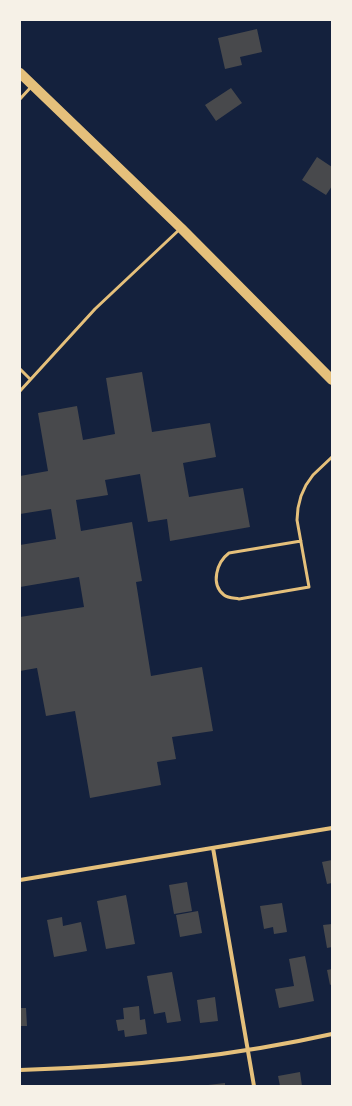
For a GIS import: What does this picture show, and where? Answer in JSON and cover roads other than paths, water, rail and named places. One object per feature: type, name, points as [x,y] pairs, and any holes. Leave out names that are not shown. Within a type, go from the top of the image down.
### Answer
[{"type":"main road","points":[[20,73],[181,228],[332,380]]},
{"type":"street","points":[[20,880],[332,828]]},
{"type":"street","points":[[212,848],[249,1050],[254,1086]]},
{"type":"street","points":[[20,1070],[163,1061],[249,1050],[332,1034]]},
{"type":"lane","points":[[20,99],[33,85]]},
{"type":"lane","points":[[20,391],[95,309],[181,228]]},
{"type":"lane","points":[[20,369],[30,379]]},
{"type":"lane","points":[[301,540],[229,553],[220,561],[218,567],[217,578],[219,589],[228,597],[239,599],[309,588],[301,540],[297,520],[301,496],[306,485],[313,476],[332,457]]}]
